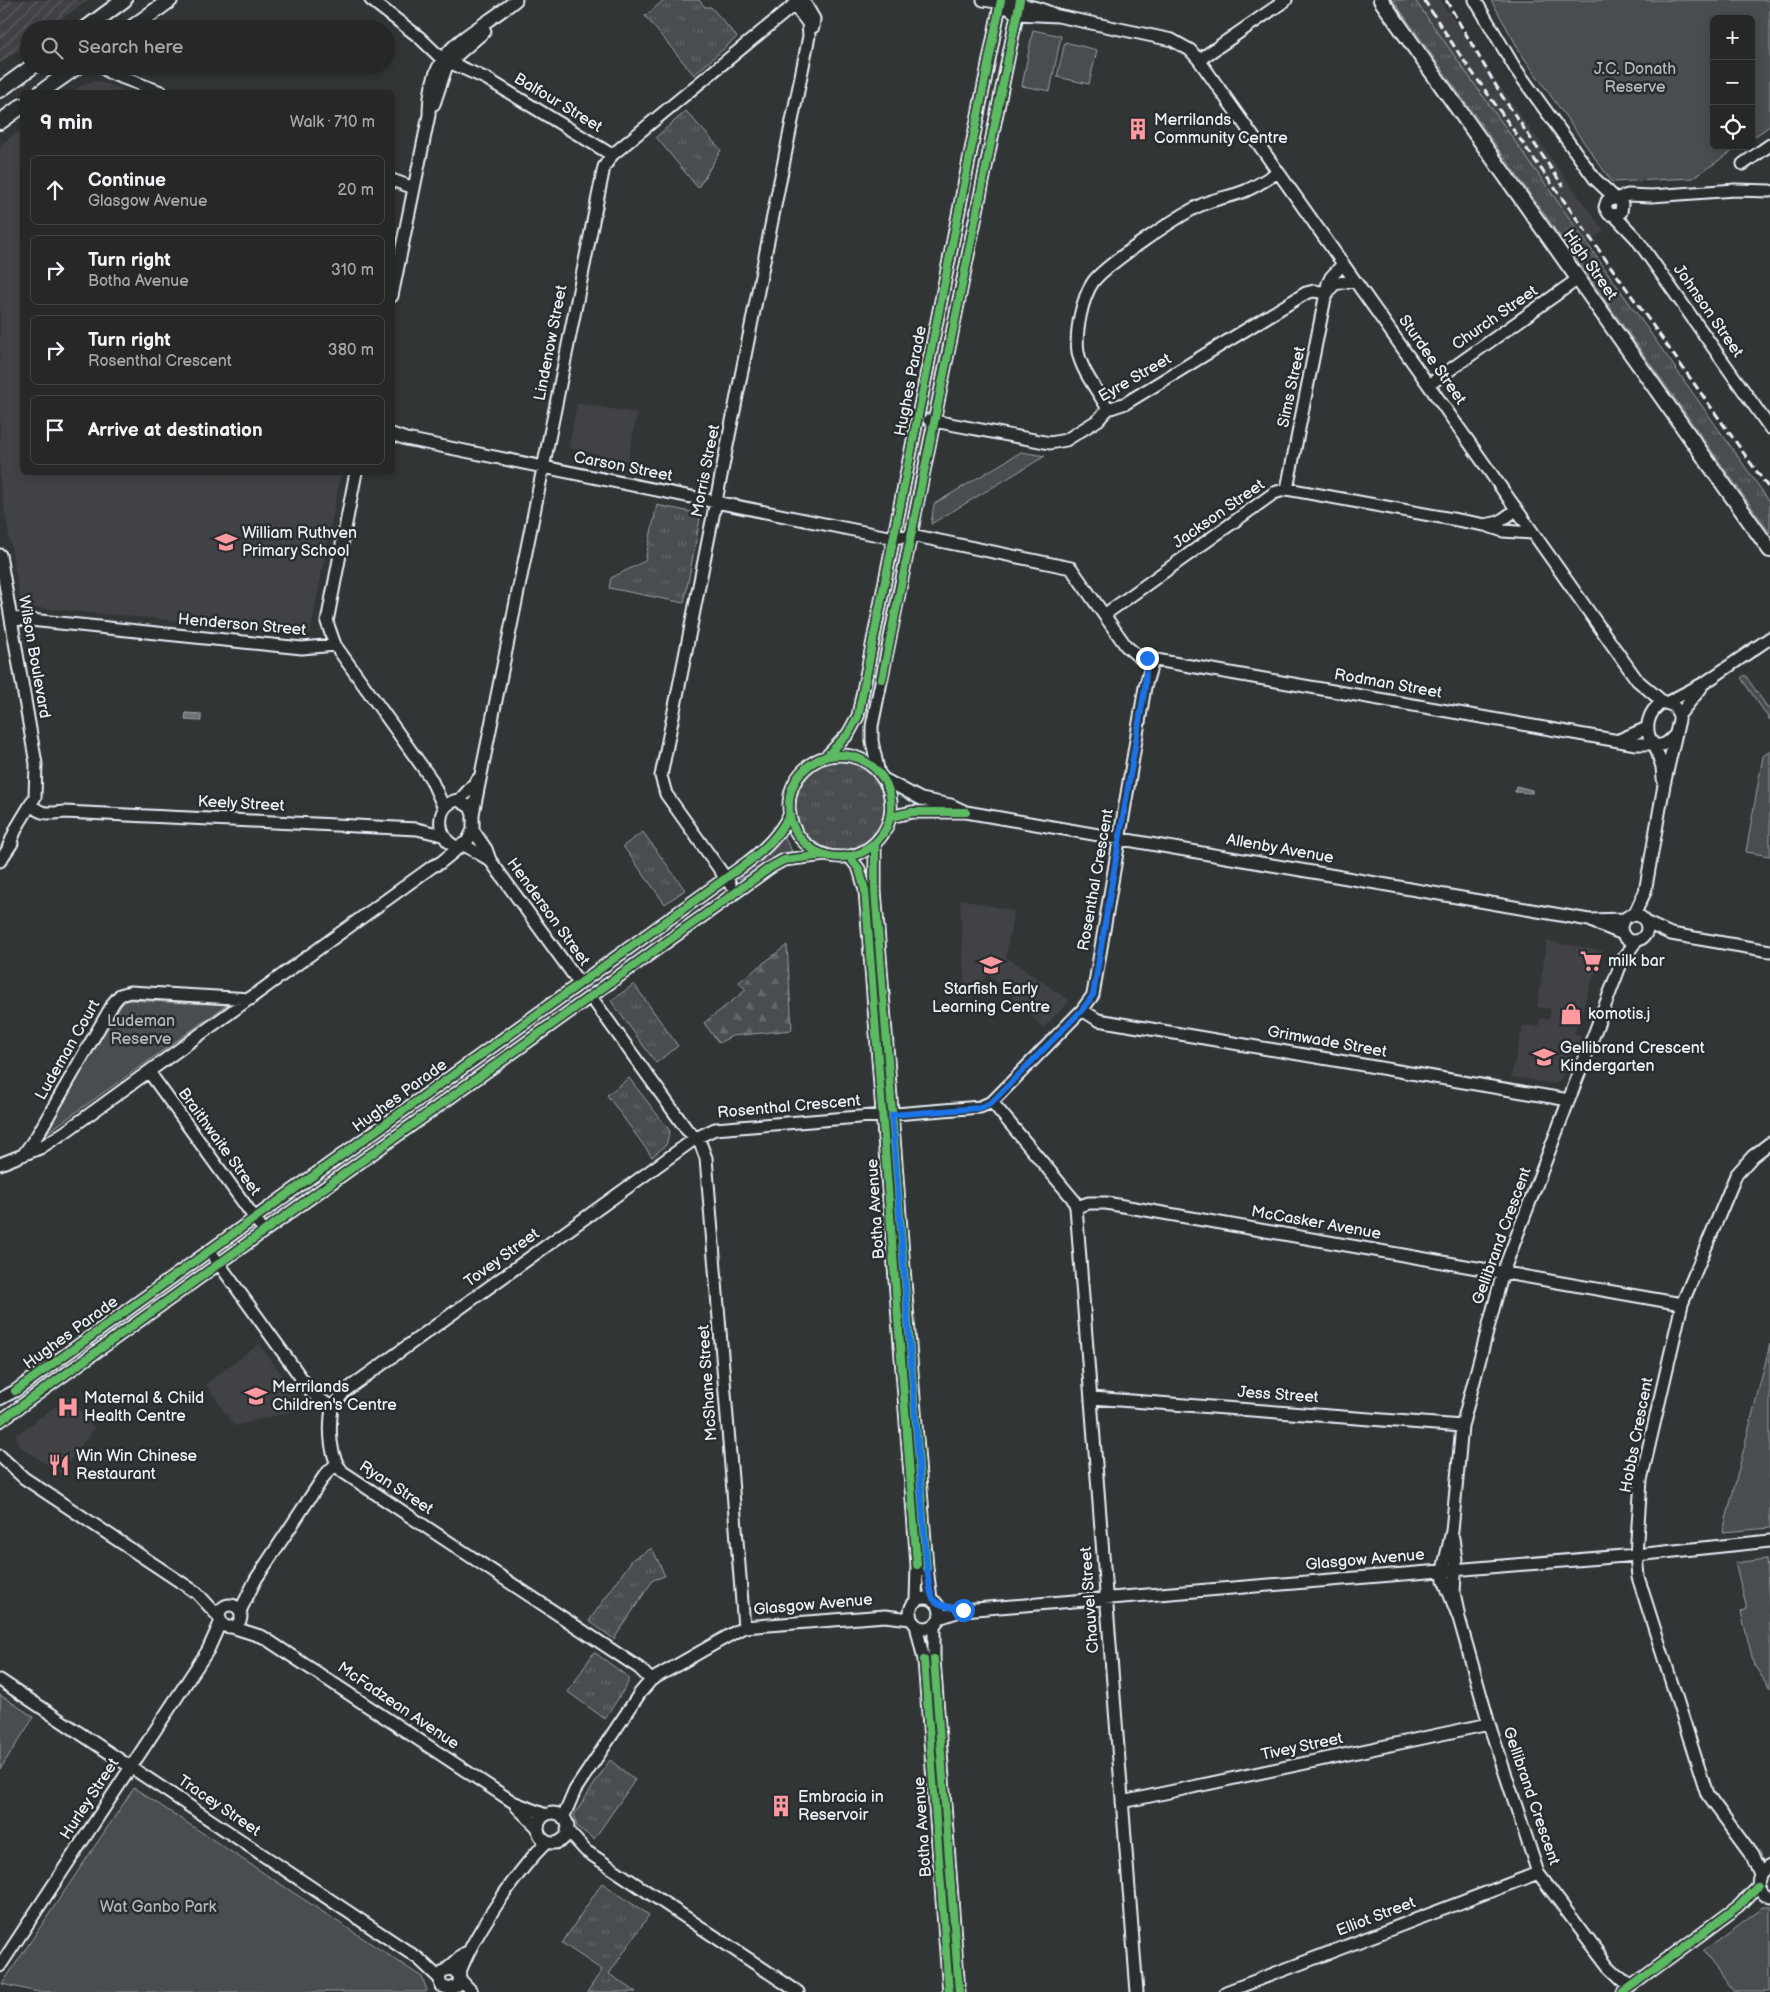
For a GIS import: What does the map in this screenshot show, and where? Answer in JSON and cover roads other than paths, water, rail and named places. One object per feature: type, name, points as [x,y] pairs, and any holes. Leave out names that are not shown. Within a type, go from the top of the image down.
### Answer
[{"type":"main road","points":[[97,20],[124,0]]},
{"type":"main road","points":[[142,20],[170,0]]},
{"type":"main road","name":"High Street","points":[[1381,0],[1770,550]]},
{"type":"main road","points":[[0,90],[21,75]]},
{"type":"main road","points":[[44,90],[65,75]]},
{"type":"main road","points":[[0,122],[20,107]]},
{"type":"street","name":"Balfour Street","points":[[371,0],[449,57],[612,155]]},
{"type":"street","points":[[395,281],[429,114],[431,85],[449,57],[488,28],[496,17],[516,0]]},
{"type":"street","name":"Sturdee Street","points":[[983,0],[1045,9],[1058,16],[1172,40],[1190,50],[1430,384],[1532,533],[1637,680],[1652,713]]},
{"type":"street","points":[[1199,60],[1286,0]]},
{"type":"street","name":"Johnson Street","points":[[1475,0],[1515,68],[1616,206],[1636,238],[1770,428]]},
{"type":"street","name":"Morris Street","points":[[736,891],[666,794],[662,784],[662,769],[809,36],[808,23],[799,2]]},
{"type":"street","name":"Lindenow Street","points":[[473,814],[601,174],[612,155],[799,2]]},
{"type":"street","name":"Hughes Parade","points":[[826,757],[848,734],[858,716],[1001,2]]},
{"type":"street","name":"Hughes Parade","points":[[881,776],[872,741],[872,726],[1019,6]]},
{"type":"street","points":[[115,75],[156,90]]},
{"type":"street","points":[[1742,164],[1770,145]]},
{"type":"street","points":[[972,146],[990,150]]},
{"type":"street","points":[[1108,409],[1085,369],[1078,352],[1078,334],[1085,299],[1093,282],[1108,268],[1190,211],[1210,201],[1245,191],[1278,172]]},
{"type":"street","points":[[395,181],[414,188]]},
{"type":"street","points":[[1734,190],[1770,183]]},
{"type":"street","points":[[1616,206],[1628,195],[1652,196],[1734,190],[1770,191]]},
{"type":"street","name":"Sims Street","points":[[1287,489],[1331,277],[1343,264]]},
{"type":"street","name":"Church Street","points":[[1430,384],[1578,278]]},
{"type":"street","points":[[1328,292],[1335,284],[1354,280]]},
{"type":"street","name":"Eyre Street","points":[[918,417],[1056,443],[1098,420],[1108,409],[1126,403],[1306,294],[1328,292]]},
{"type":"street","name":"Carson Street","points":[[395,435],[406,439],[893,538]]},
{"type":"street","name":"Carson Street","points":[[395,439],[406,439]]},
{"type":"street","points":[[355,475],[327,622],[335,645],[431,779],[443,812],[444,838],[443,852],[433,866]]},
{"type":"street","name":"Jackson Street","points":[[1104,615],[1274,493],[1287,489],[1485,526],[1503,532],[1532,533]]},
{"type":"street","points":[[1485,526],[1499,522],[1516,510]]},
{"type":"street","points":[[893,538],[911,535],[1071,568],[1130,650],[1139,657],[1150,659]]},
{"type":"street","name":"Wilson Boulevard","points":[[0,555],[36,764],[35,807],[17,827],[8,848],[0,860]]},
{"type":"street","name":"Henderson Street","points":[[11,618],[302,648],[335,645]]},
{"type":"street","points":[[1664,785],[1662,767],[1647,728],[1652,713],[1666,702],[1706,682],[1770,638]]},
{"type":"street","name":"Rosenthal Crescent","points":[[696,1138],[715,1129],[980,1108],[992,1102],[1082,1010],[1093,995],[1150,659]]},
{"type":"street","name":"Rodman Street","points":[[1150,659],[1654,745]]},
{"type":"street","name":"Sturdee Street","points":[[1637,680],[1666,702]]},
{"type":"street","points":[[1640,939],[1646,922],[1645,892],[1664,785],[1672,756],[1679,715],[1706,682]]},
{"type":"street","points":[[1666,702],[1674,706],[1679,715]]},
{"type":"street","name":"Rodman Street","points":[[1618,740],[1636,735],[1647,728]]},
{"type":"street","points":[[1654,745],[1662,746],[1676,734]]},
{"type":"street","points":[[826,757],[856,758],[869,764],[881,776],[891,803],[890,817],[886,827],[875,843],[863,852],[849,856],[825,855],[812,849],[801,839],[794,827],[789,802],[798,779],[805,769],[826,757]]},
{"type":"street","name":"Allenby Avenue","points":[[881,776],[921,799],[950,805],[966,812]]},
{"type":"street","name":"Lindenow Street","points":[[459,800],[479,778]]},
{"type":"street","points":[[0,1164],[53,1141],[433,866],[440,863],[462,845],[473,830],[473,814],[470,807],[431,779]]},
{"type":"street","points":[[918,812],[921,799]]},
{"type":"street","points":[[443,812],[449,802],[459,800]]},
{"type":"street","name":"Keely Street","points":[[35,807],[45,814],[64,812],[417,829],[444,838]]},
{"type":"street","name":"Keely Street","points":[[417,829],[431,824],[443,812]]},
{"type":"street","name":"Allenby Avenue","points":[[890,817],[918,812],[966,812],[1589,920],[1623,935]]},
{"type":"street","name":"Hughes Parade","points":[[0,1399],[726,878],[770,844],[780,832],[790,814]]},
{"type":"street","name":"Henderson Street","points":[[473,830],[486,849],[490,860],[580,984]]},
{"type":"street","points":[[444,838],[451,845],[462,845]]},
{"type":"street","name":"Botha Avenue","points":[[875,843],[877,978],[900,1283],[912,1434],[927,1568],[935,1602]]},
{"type":"street","name":"Henderson Street","points":[[462,845],[490,860]]},
{"type":"street","name":"Hughes Parade","points":[[0,1421],[736,891],[784,860],[825,855]]},
{"type":"street","name":"Botha Avenue","points":[[849,856],[859,869],[865,890],[877,978]]},
{"type":"street","points":[[1645,892],[1630,917],[1621,927],[1623,935],[1640,939],[1671,934]]},
{"type":"street","points":[[1630,917],[1641,916],[1646,922],[1671,934],[1770,951]]},
{"type":"street","name":"Allenby Avenue","points":[[1589,920],[1630,917]]},
{"type":"street","name":"Gellibrand Crescent","points":[[1622,961],[1623,935]]},
{"type":"street","name":"Gellibrand Crescent","points":[[1459,1618],[1444,1580],[1443,1570],[1452,1531],[1462,1426],[1503,1272],[1622,961],[1640,939]]},
{"type":"street","name":"Ludeman Court","points":[[23,1155],[38,1134],[120,995],[130,992],[251,999]]},
{"type":"street","points":[[591,997],[687,1130],[696,1138]]},
{"type":"street","name":"Grimwade Street","points":[[1082,1010],[1098,1020],[1569,1100]]},
{"type":"street","points":[[505,1037],[515,1050]]},
{"type":"street","name":"Braithwaite Street","points":[[149,1072],[264,1231]]},
{"type":"street","points":[[992,1102],[1073,1199],[1076,1206]]},
{"type":"street","name":"Tovey Street","points":[[332,1408],[345,1390],[696,1138]]},
{"type":"street","name":"McShane Street","points":[[696,1138],[706,1158],[744,1627]]},
{"type":"street","name":"Hobbs Crescent","points":[[1768,1896],[1759,1880],[1752,1855],[1707,1794],[1638,1577],[1636,1555],[1641,1480],[1682,1304],[1736,1175],[1753,1156],[1770,1143]]},
{"type":"street","name":"McCasker Avenue","points":[[1076,1206],[1089,1203],[1106,1203],[1682,1304]]},
{"type":"street","name":"Chauvel Street","points":[[1076,1206],[1136,1992]]},
{"type":"street","points":[[210,1250],[312,1393],[332,1408]]},
{"type":"street","name":"Jess Street","points":[[1092,1398],[1462,1426]]},
{"type":"street","name":"Ryan Street","points":[[332,1408],[330,1420],[336,1464],[343,1472],[639,1668],[651,1680]]},
{"type":"street","name":"Botha Avenue","points":[[912,1434],[917,1565],[914,1604]]},
{"type":"street","name":"McFadzean Avenue","points":[[0,1456],[24,1478],[197,1593],[226,1623],[264,1637]]},
{"type":"street","points":[[236,1608],[240,1622],[226,1623],[221,1611],[236,1608],[325,1475],[336,1464]]},
{"type":"street","name":"McFadzean Avenue","points":[[0,1467],[24,1478]]},
{"type":"street","name":"Gellibrand Crescent","points":[[1452,1531],[1456,1569],[1454,1592],[1459,1618],[1489,1724],[1538,1873],[1624,1990]]},
{"type":"street","name":"Glasgow Avenue","points":[[936,1621],[963,1610],[1636,1555],[1770,1541]]},
{"type":"street","name":"McFadzean Avenue","points":[[197,1593],[236,1608],[264,1637],[513,1802],[558,1819],[586,1851]]},
{"type":"street","points":[[923,1598],[935,1602],[936,1621],[925,1628],[913,1622],[914,1604],[923,1598]]},
{"type":"street","name":"Glasgow Avenue","points":[[935,1602],[963,1610]]},
{"type":"street","name":"Glasgow Avenue","points":[[885,1616],[914,1604]]},
{"type":"street","name":"Glasgow Avenue","points":[[558,1819],[575,1790],[640,1693],[651,1680],[744,1627],[885,1616],[913,1622]]},
{"type":"street","name":"Botha Avenue","points":[[935,1745],[934,1659],[936,1621]]},
{"type":"street","name":"Botha Avenue","points":[[913,1622],[924,1660],[935,1745],[952,1959],[959,1992]]},
{"type":"street","name":"Hurley Street","points":[[0,1966],[226,1623]]},
{"type":"street","name":"Tracey Street","points":[[0,1680],[419,1959],[441,1978]]},
{"type":"street","name":"Tivey Street","points":[[1122,1802],[1489,1724]]},
{"type":"street","name":"McFadzean Avenue","points":[[513,1802],[545,1837],[586,1851],[798,1992]]},
{"type":"street","points":[[545,1837],[564,1838],[558,1819]]},
{"type":"street","points":[[441,1978],[471,1946],[558,1819]]},
{"type":"street","name":"Hobbs Crescent","points":[[1752,1855],[1770,1866]]},
{"type":"street","points":[[1624,1990],[1738,1906],[1770,1866]]},
{"type":"street","name":"Elliot Street","points":[[1226,1992],[1538,1873]]},
{"type":"street","points":[[1738,1906],[1768,1896]]},
{"type":"street","points":[[450,1990],[458,1985],[459,1977],[471,1946]]},
{"type":"street","name":"Botha Avenue","points":[[949,1992],[952,1959]]},
{"type":"street","points":[[441,1978],[454,1970],[472,1992]]},
{"type":"street","points":[[441,1978],[444,1988],[465,1992]]},
{"type":"water","points":[[186,713],[201,714],[201,721],[185,720]]},
{"type":"water","points":[[1516,786],[1532,790],[1532,793],[1515,792]]},
{"type":"railway","points":[[1424,0],[1460,55],[1770,490]]},
{"type":"railway","points":[[1446,0],[1502,96],[1563,186]]},
{"type":"place","name":"Merrilands Community Centre","points":[[1138,129]]},
{"type":"place","name":"William Ruthven Primary School","points":[[226,542]]},
{"type":"place","name":"milk bar","points":[[1591,961]]},
{"type":"place","name":"Starfish Early Learning Centre","points":[[991,965]]},
{"type":"place","name":"komotis.j","points":[[1571,1014]]},
{"type":"place","name":"Gellibrand Crescent Kindergarten","points":[[1544,1057]]},
{"type":"place","name":"Merrilands Children's Centre","points":[[256,1396]]},
{"type":"place","name":"Maternal & Child Health Centre","points":[[68,1407]]},
{"type":"place","name":"Win Win Chinese Restaurant","points":[[59,1465]]},
{"type":"place","name":"Embracia in Reservoir","points":[[781,1806]]},
{"type":"park label","name":"J.C. Donath Reserve","points":[[1635,78]]},
{"type":"park label","name":"Ludeman Reserve","points":[[141,1030]]},
{"type":"park label","name":"Wat Ganbo Park","points":[[158,1907]]}]
